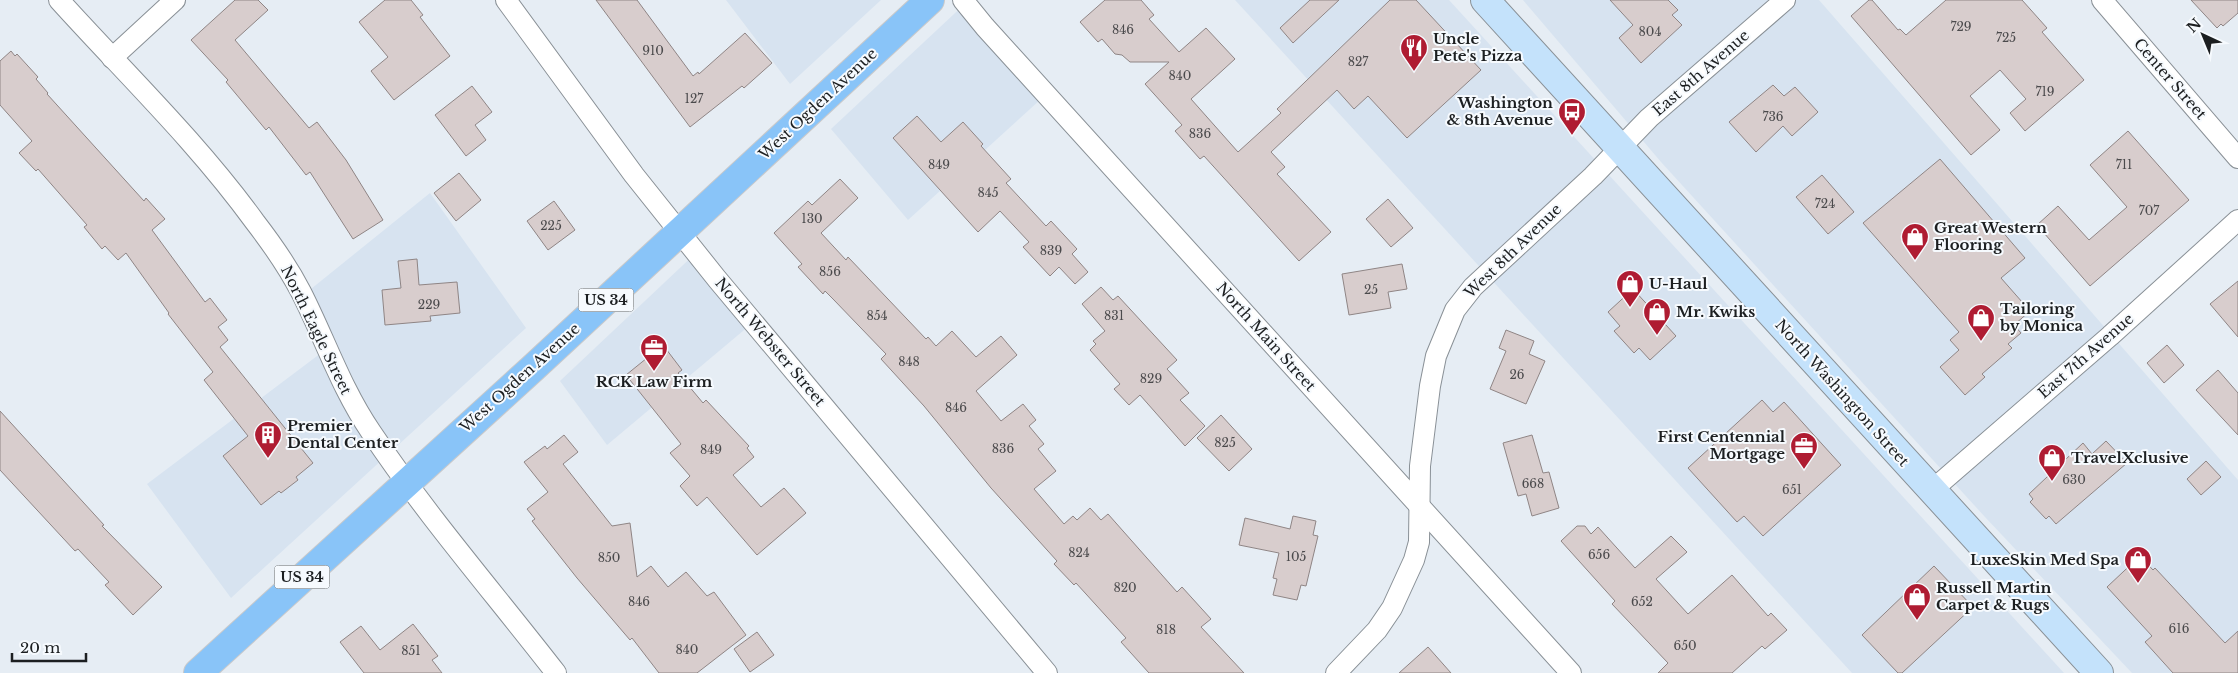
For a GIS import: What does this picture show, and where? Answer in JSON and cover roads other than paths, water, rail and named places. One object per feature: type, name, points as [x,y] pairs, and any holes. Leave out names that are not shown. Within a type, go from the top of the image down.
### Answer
[{"type":"main road","name":"West Ogden Avenue","points":[[198,673],[680,232],[930,0]]},
{"type":"main road","name":"North Washington Street","points":[[1485,0],[2099,673]]},
{"type":"street","name":"North Eagle Street","points":[[59,0],[227,185],[287,268],[354,406],[406,481],[556,673]]},
{"type":"street","points":[[112,58],[175,0]]},
{"type":"street","name":"North Webster Street","points":[[506,0],[634,175],[717,279],[1047,673]]},
{"type":"street","name":"North Main Street","points":[[963,0],[1571,673]]},
{"type":"street","name":"East 8th Avenue","points":[[1620,148],[1649,118],[1785,0]]},
{"type":"street","name":"Center Street","points":[[2102,0],[2238,158]]},
{"type":"street","name":"West 8th Avenue","points":[[1336,673],[1377,630],[1392,608],[1406,580],[1419,542],[1420,466],[1430,386],[1436,356],[1455,310],[1472,287],[1593,176],[1620,148]]},
{"type":"street","name":"East 7th Avenue","points":[[1931,491],[2103,342],[2238,220]]},
{"type":"place","name":"Uncle Pete's Pizza","points":[[1414,72]]},
{"type":"place","name":"Washington & 8th Avenue","points":[[1572,136]]},
{"type":"place","name":"Great Western Flooring","points":[[1915,261]]},
{"type":"place","name":"U-Haul","points":[[1630,308]]},
{"type":"place","name":"Mr. Kwiks","points":[[1657,336]]},
{"type":"place","name":"Tailoring by Monica","points":[[1981,342]]},
{"type":"place","name":"RCK Law Firm","points":[[654,372]]},
{"type":"place","name":"Premier Dental Center","points":[[268,459]]},
{"type":"place","name":"First Centennial Mortgage","points":[[1804,470]]},
{"type":"place","name":"TravelXclusive","points":[[2052,482]]},
{"type":"place","name":"LuxeSkin Med Spa","points":[[2138,584]]},
{"type":"place","name":"Russell Martin Carpet & Rugs","points":[[1917,621]]}]
